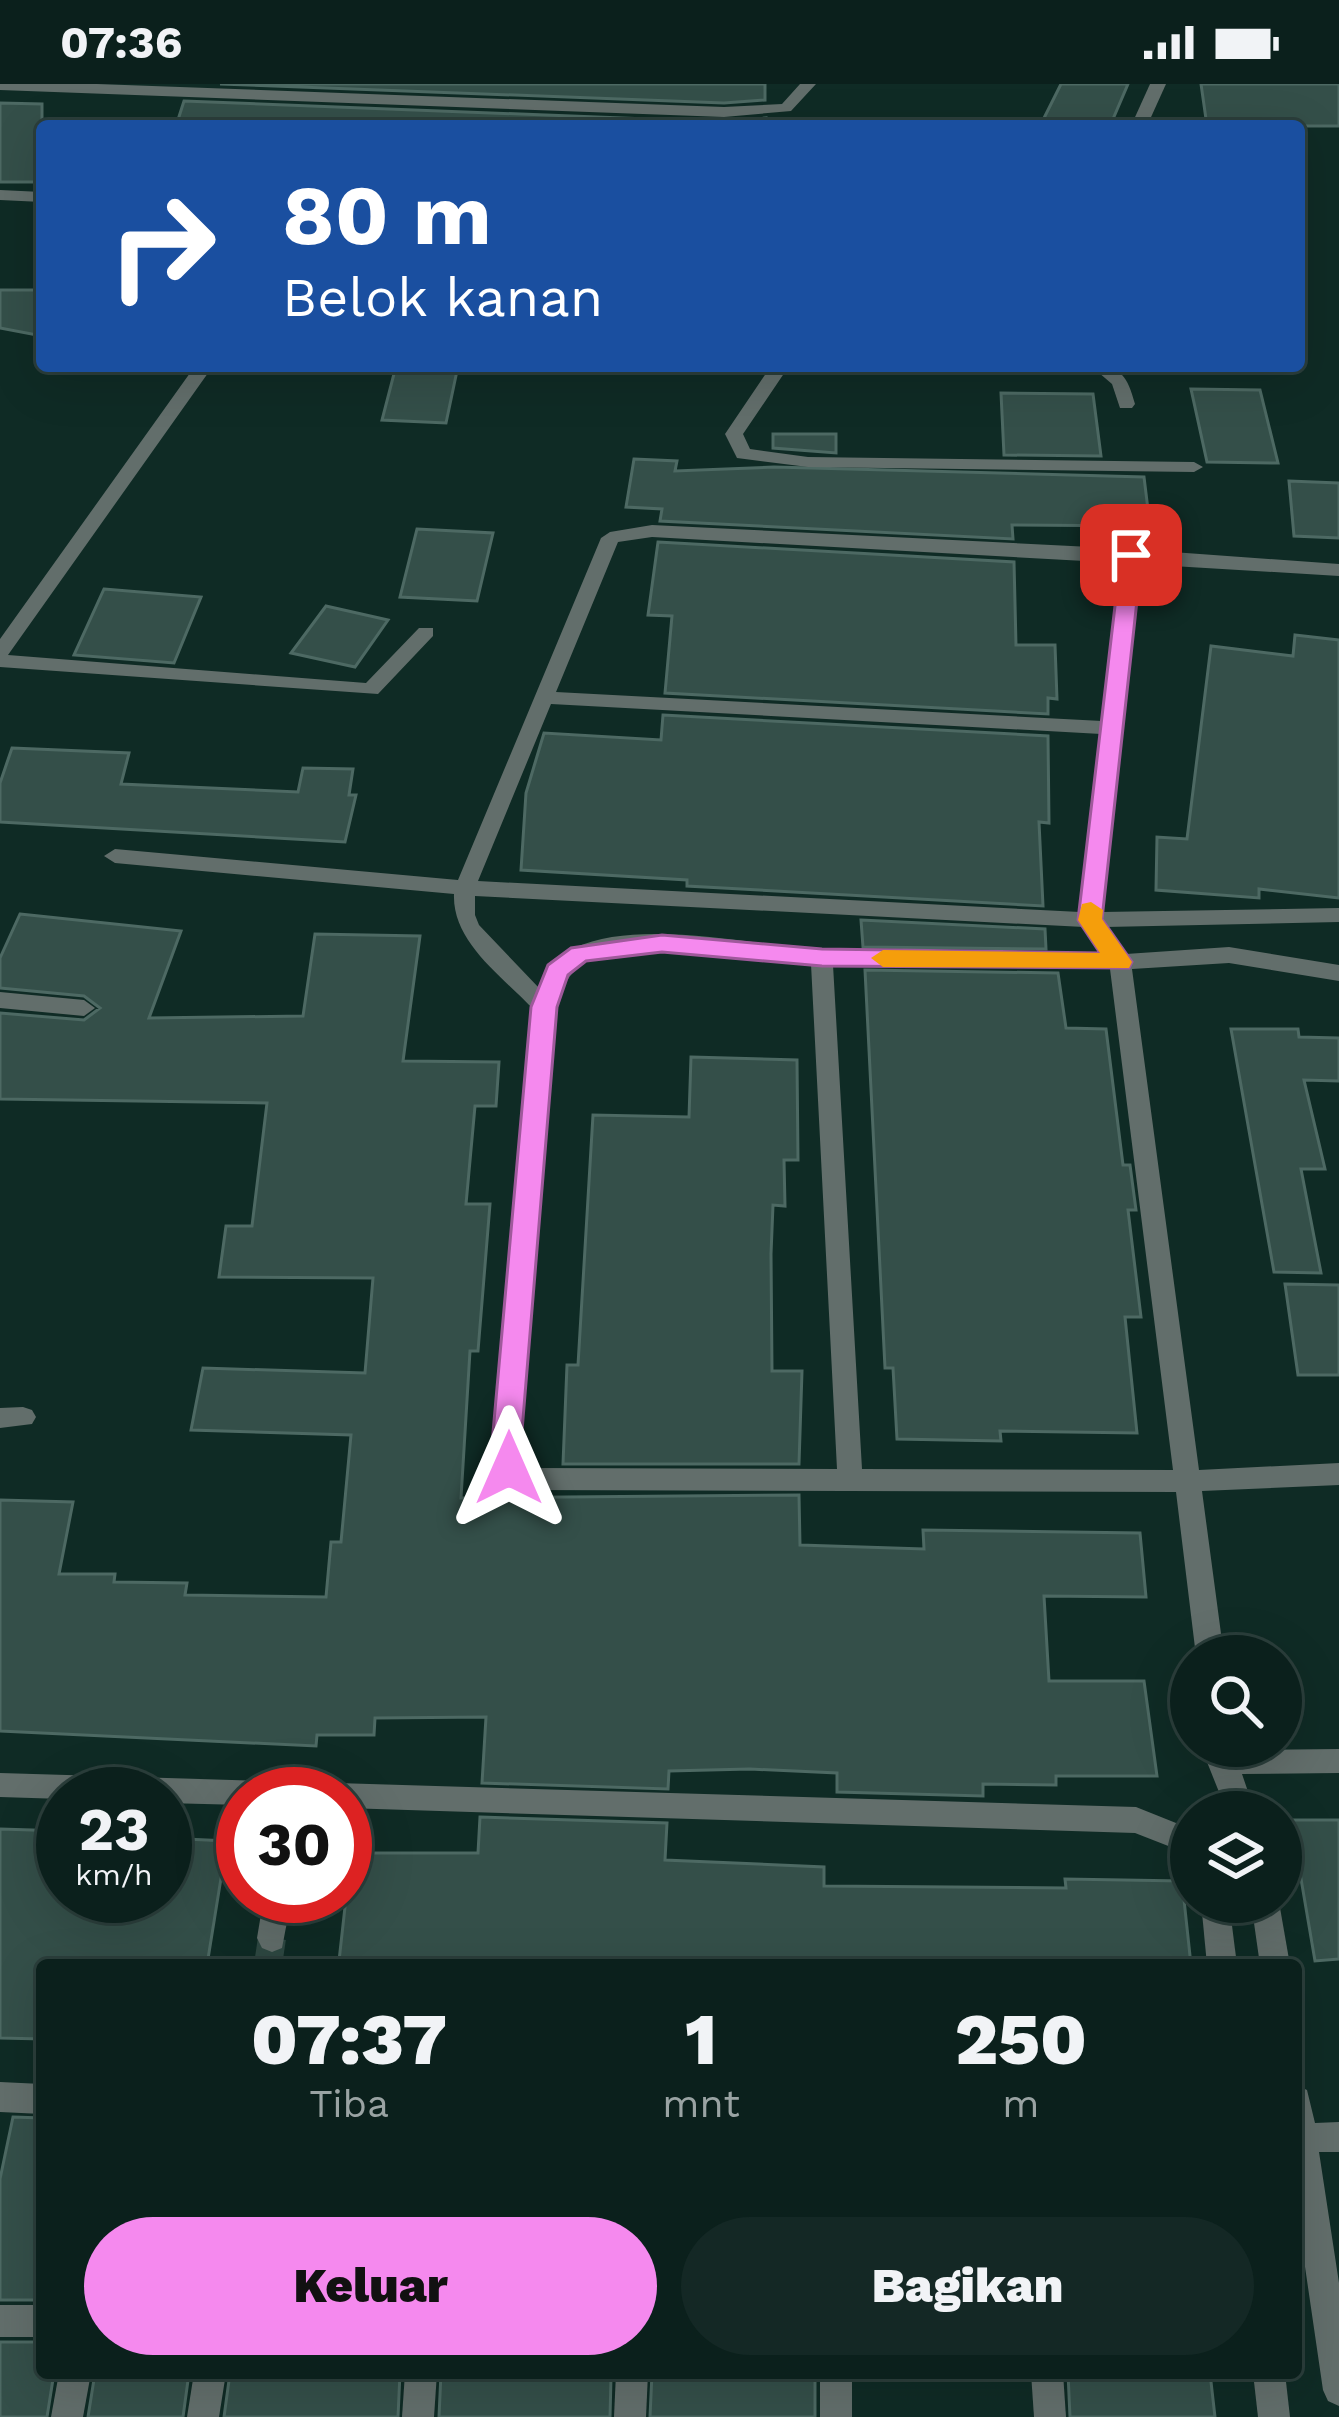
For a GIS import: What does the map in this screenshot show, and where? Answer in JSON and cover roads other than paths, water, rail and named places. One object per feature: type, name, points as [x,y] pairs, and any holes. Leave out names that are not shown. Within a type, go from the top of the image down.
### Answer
[{"type":"street","points":[[555,105],[556,84]]},
{"type":"street","points":[[0,85],[326,90],[764,112],[786,108],[808,84]]},
{"type":"street","points":[[1142,120],[1158,84]]},
{"type":"street","points":[[0,195],[36,196]]},
{"type":"street","points":[[200,372],[0,657],[371,690],[426,632]]},
{"type":"street","points":[[776,372],[734,434],[743,454],[808,461],[1194,467]]},
{"type":"street","points":[[1108,372],[1120,382],[1126,404]]},
{"type":"street","points":[[544,1007],[470,929],[464,915],[464,888],[603,545],[622,533],[723,532],[1339,570]]},
{"type":"street","points":[[1131,555],[1090,920],[1120,962],[1208,1635]]},
{"type":"street","points":[[541,697],[1112,728]]},
{"type":"street","points":[[115,856],[464,888],[1090,920],[1339,915]]},
{"type":"street","points":[[1339,973],[1229,955],[1120,962],[822,957],[662,943],[617,945],[580,954],[557,971],[544,1007],[505,1455],[509,1468],[525,1479],[1191,1481],[1339,1474]]},
{"type":"street","points":[[822,957],[850,1480]]},
{"type":"street","points":[[0,1000],[85,1008]]},
{"type":"street","points":[[1302,1759],[1339,1761]]},
{"type":"street","points":[[0,1785],[216,1790]]},
{"type":"street","points":[[372,1795],[1136,1820],[1170,1834]]},
{"type":"street","points":[[272,1938],[274,1923]]},
{"type":"street","points":[[1217,1923],[1221,1959]]},
{"type":"street","points":[[1268,1923],[1274,1959]]},
{"type":"street","points":[[0,2097],[36,2099]]},
{"type":"street","points":[[1339,2138],[1302,2138],[1339,2390]]},
{"type":"street","points":[[0,2321],[36,2321]]},
{"type":"street","points":[[67,2417],[74,2379]]},
{"type":"street","points":[[203,2417],[209,2379]]},
{"type":"street","points":[[418,2417],[421,2379]]},
{"type":"street","points":[[630,2417],[632,2379]]},
{"type":"street","points":[[836,2379],[836,2417]]},
{"type":"street","points":[[1047,2379],[1050,2417]]},
{"type":"street","points":[[1270,2379],[1274,2417]]},
{"type":"tunnel","points":[[269,1959],[272,1938]]}]
